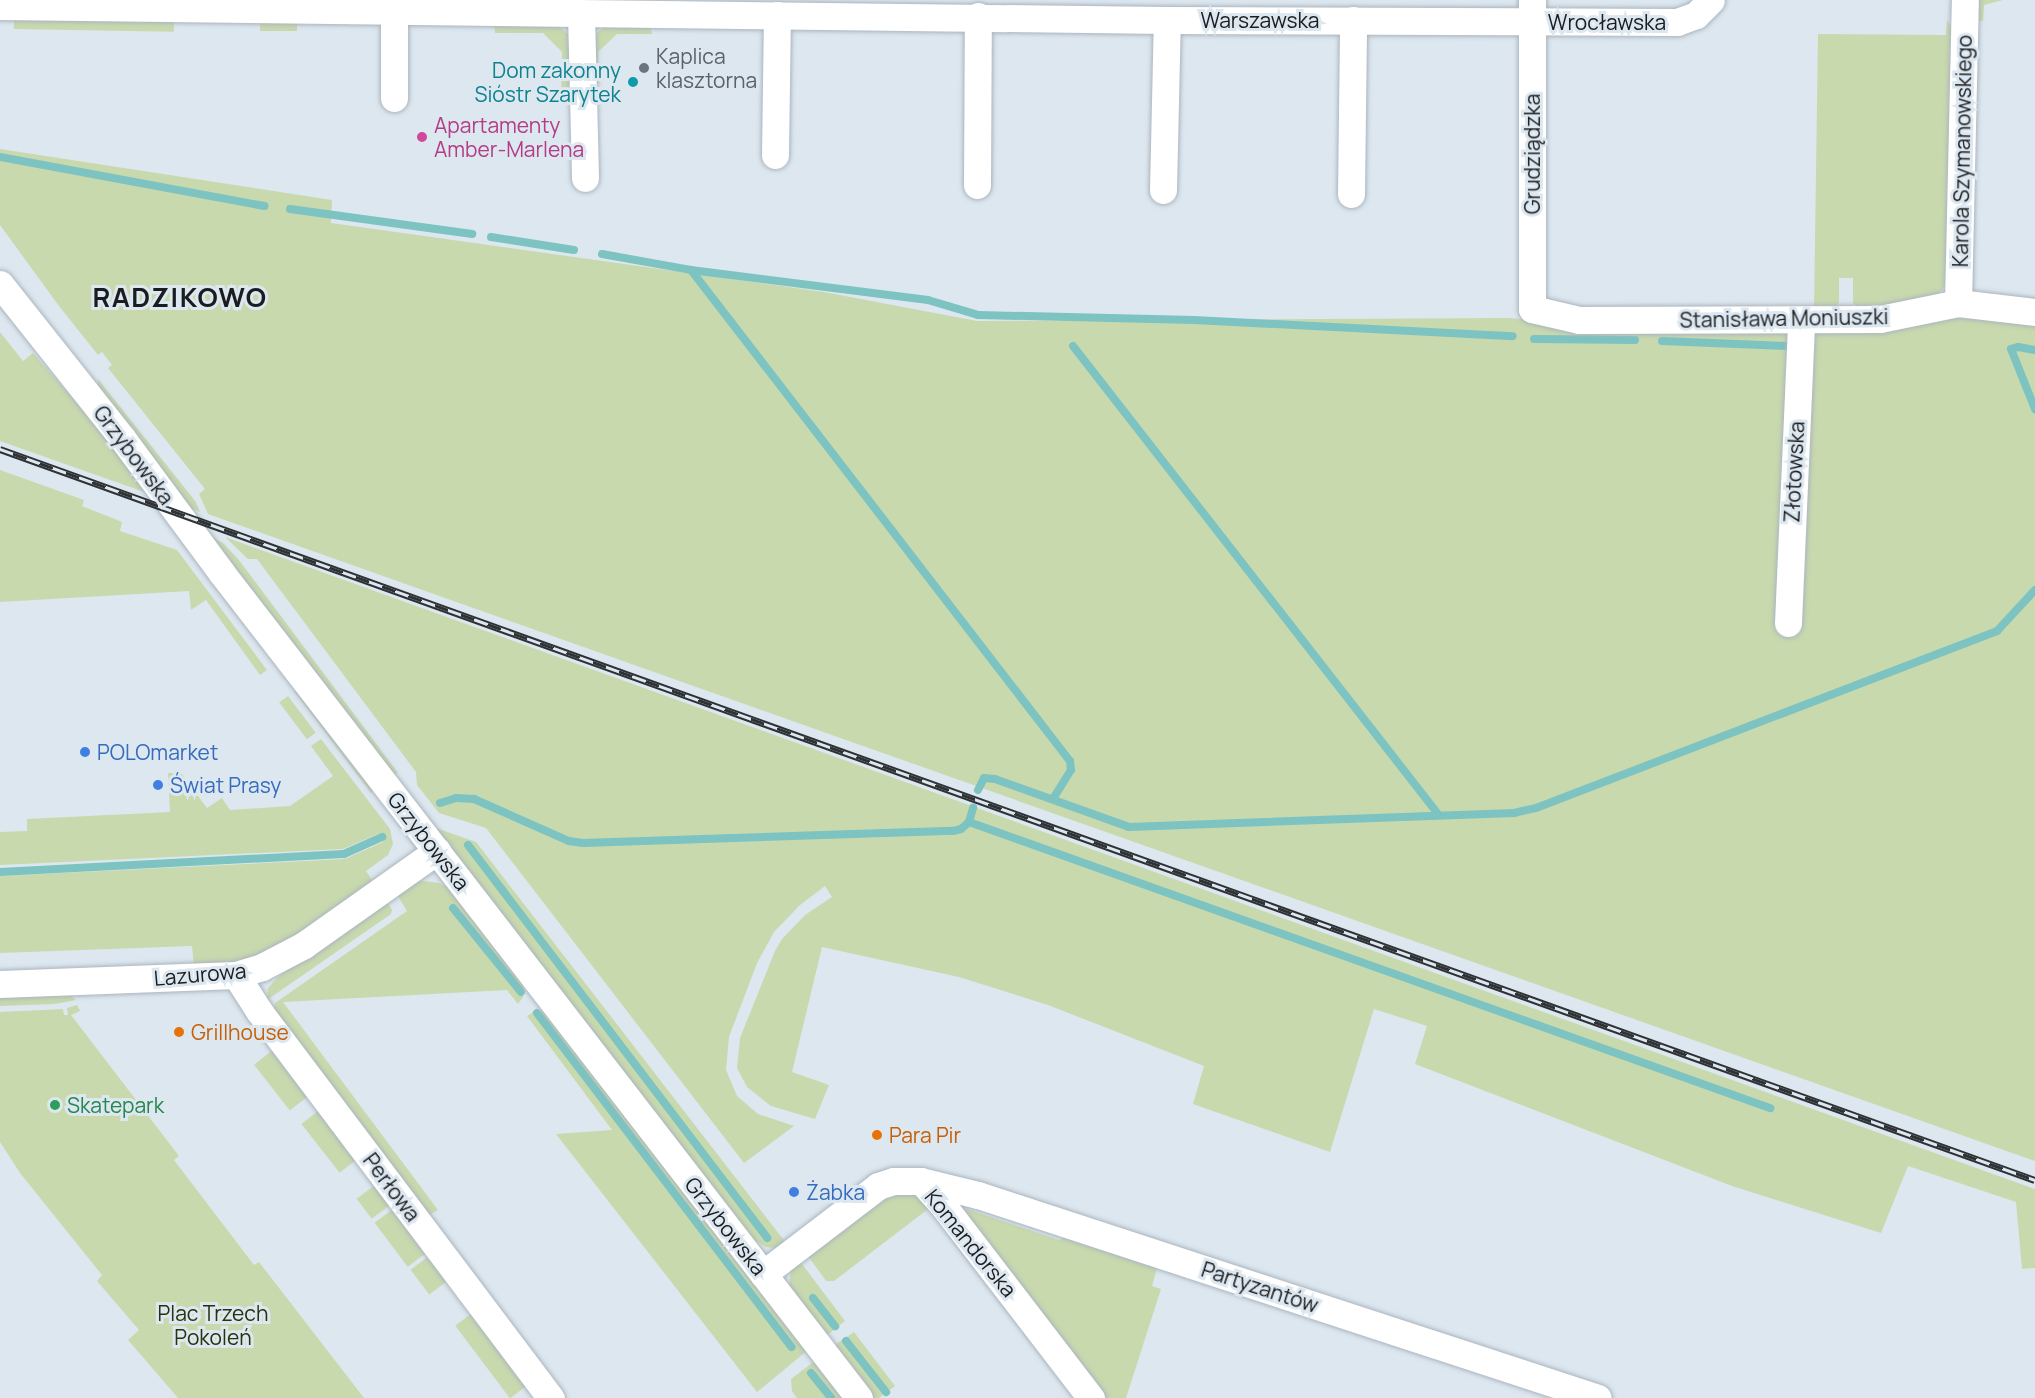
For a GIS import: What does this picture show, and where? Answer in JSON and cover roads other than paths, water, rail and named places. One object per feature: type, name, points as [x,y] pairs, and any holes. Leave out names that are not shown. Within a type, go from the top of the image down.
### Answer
[{"type":"street","name":"Wrocławska","points":[[1532,11],[1677,22],[1696,15],[1711,0]]},
{"type":"street","name":"Karola Szymanowskiego","points":[[1958,303],[1965,0]]},
{"type":"street","name":"Warszawska","points":[[0,6],[1167,20],[1353,20],[1532,11]]},
{"type":"street","points":[[394,10],[394,98]]},
{"type":"street","name":"Grudziądzka","points":[[1532,11],[1532,309]]},
{"type":"street","points":[[581,13],[585,178]]},
{"type":"street","points":[[775,155],[777,15]]},
{"type":"street","points":[[977,185],[978,16]]},
{"type":"street","points":[[1163,190],[1167,20]]},
{"type":"street","points":[[1351,194],[1353,20]]},
{"type":"street","name":"Grzybowska","points":[[0,284],[123,438],[221,572],[859,1398]]},
{"type":"street","name":"Stanisława Moniuszki","points":[[1532,309],[1579,320],[1880,319],[1958,303],[2035,312]]},
{"type":"street","name":"Złotowska","points":[[1788,623],[1801,320]]},
{"type":"street","name":"Lazurowa","points":[[0,984],[236,975],[283,958],[437,851]]},
{"type":"street","name":"Perłowa","points":[[236,975],[259,1011],[551,1398]]},
{"type":"street","name":"Komandorska","points":[[763,1274],[878,1186],[893,1181],[921,1181],[949,1213],[1091,1398]]},
{"type":"street","name":"Partyzantów","points":[[921,1181],[978,1195],[1598,1398]]},
{"type":"waterway","points":[[0,157],[265,206]]},
{"type":"waterway","points":[[290,209],[472,234]]},
{"type":"waterway","points":[[491,237],[574,250]]},
{"type":"waterway","points":[[602,254],[691,270],[1070,761],[1071,770],[1053,799]]},
{"type":"waterway","points":[[691,270],[928,300],[978,315],[1194,320],[1513,336]]},
{"type":"waterway","points":[[1534,339],[1635,340]]},
{"type":"waterway","points":[[1662,341],[1789,346]]},
{"type":"waterway","points":[[1073,346],[1438,814]]},
{"type":"waterway","points":[[2035,350],[2018,347],[2011,349],[2035,409]]},
{"type":"waterway","points":[[978,790],[984,778],[995,779],[1129,827],[1514,813],[1536,808],[1997,631],[2035,590]]},
{"type":"waterway","points":[[440,803],[456,798],[474,799],[569,841],[583,843],[953,831],[961,829],[969,822],[973,808]]},
{"type":"waterway","points":[[969,822],[1770,1108]]},
{"type":"waterway","points":[[0,872],[344,854],[382,837]]},
{"type":"waterway","points":[[468,845],[767,1238]]},
{"type":"waterway","points":[[453,908],[521,992]]},
{"type":"waterway","points":[[537,1013],[791,1347]]},
{"type":"waterway","points":[[813,1298],[835,1326]]},
{"type":"waterway","points":[[846,1341],[886,1392]]},
{"type":"waterway","points":[[811,1373],[831,1398]]},
{"type":"railway","points":[[0,449],[2035,1180]]},
{"type":"place","name":"Kaplica klasztorna","points":[[644,68]]},
{"type":"place","name":"Dom zakonny Sióstr Szarytek","points":[[633,82]]},
{"type":"place","name":"Apartamenty Amber-Marlena","points":[[422,137]]},
{"type":"place","name":"POLOmarket","points":[[85,752]]},
{"type":"place","name":"Świat Prasy","points":[[158,785]]},
{"type":"place","name":"Grillhouse","points":[[179,1032]]},
{"type":"place","name":"Skatepark","points":[[55,1105]]},
{"type":"place","name":"Para Pir","points":[[877,1135]]},
{"type":"place","name":"Żabka","points":[[794,1192]]},
{"type":"district","name":"RADZIKOWO","points":[[180,297]]},
{"type":"park label","name":"Plac Trzech Pokoleń","points":[[213,1325]]}]
